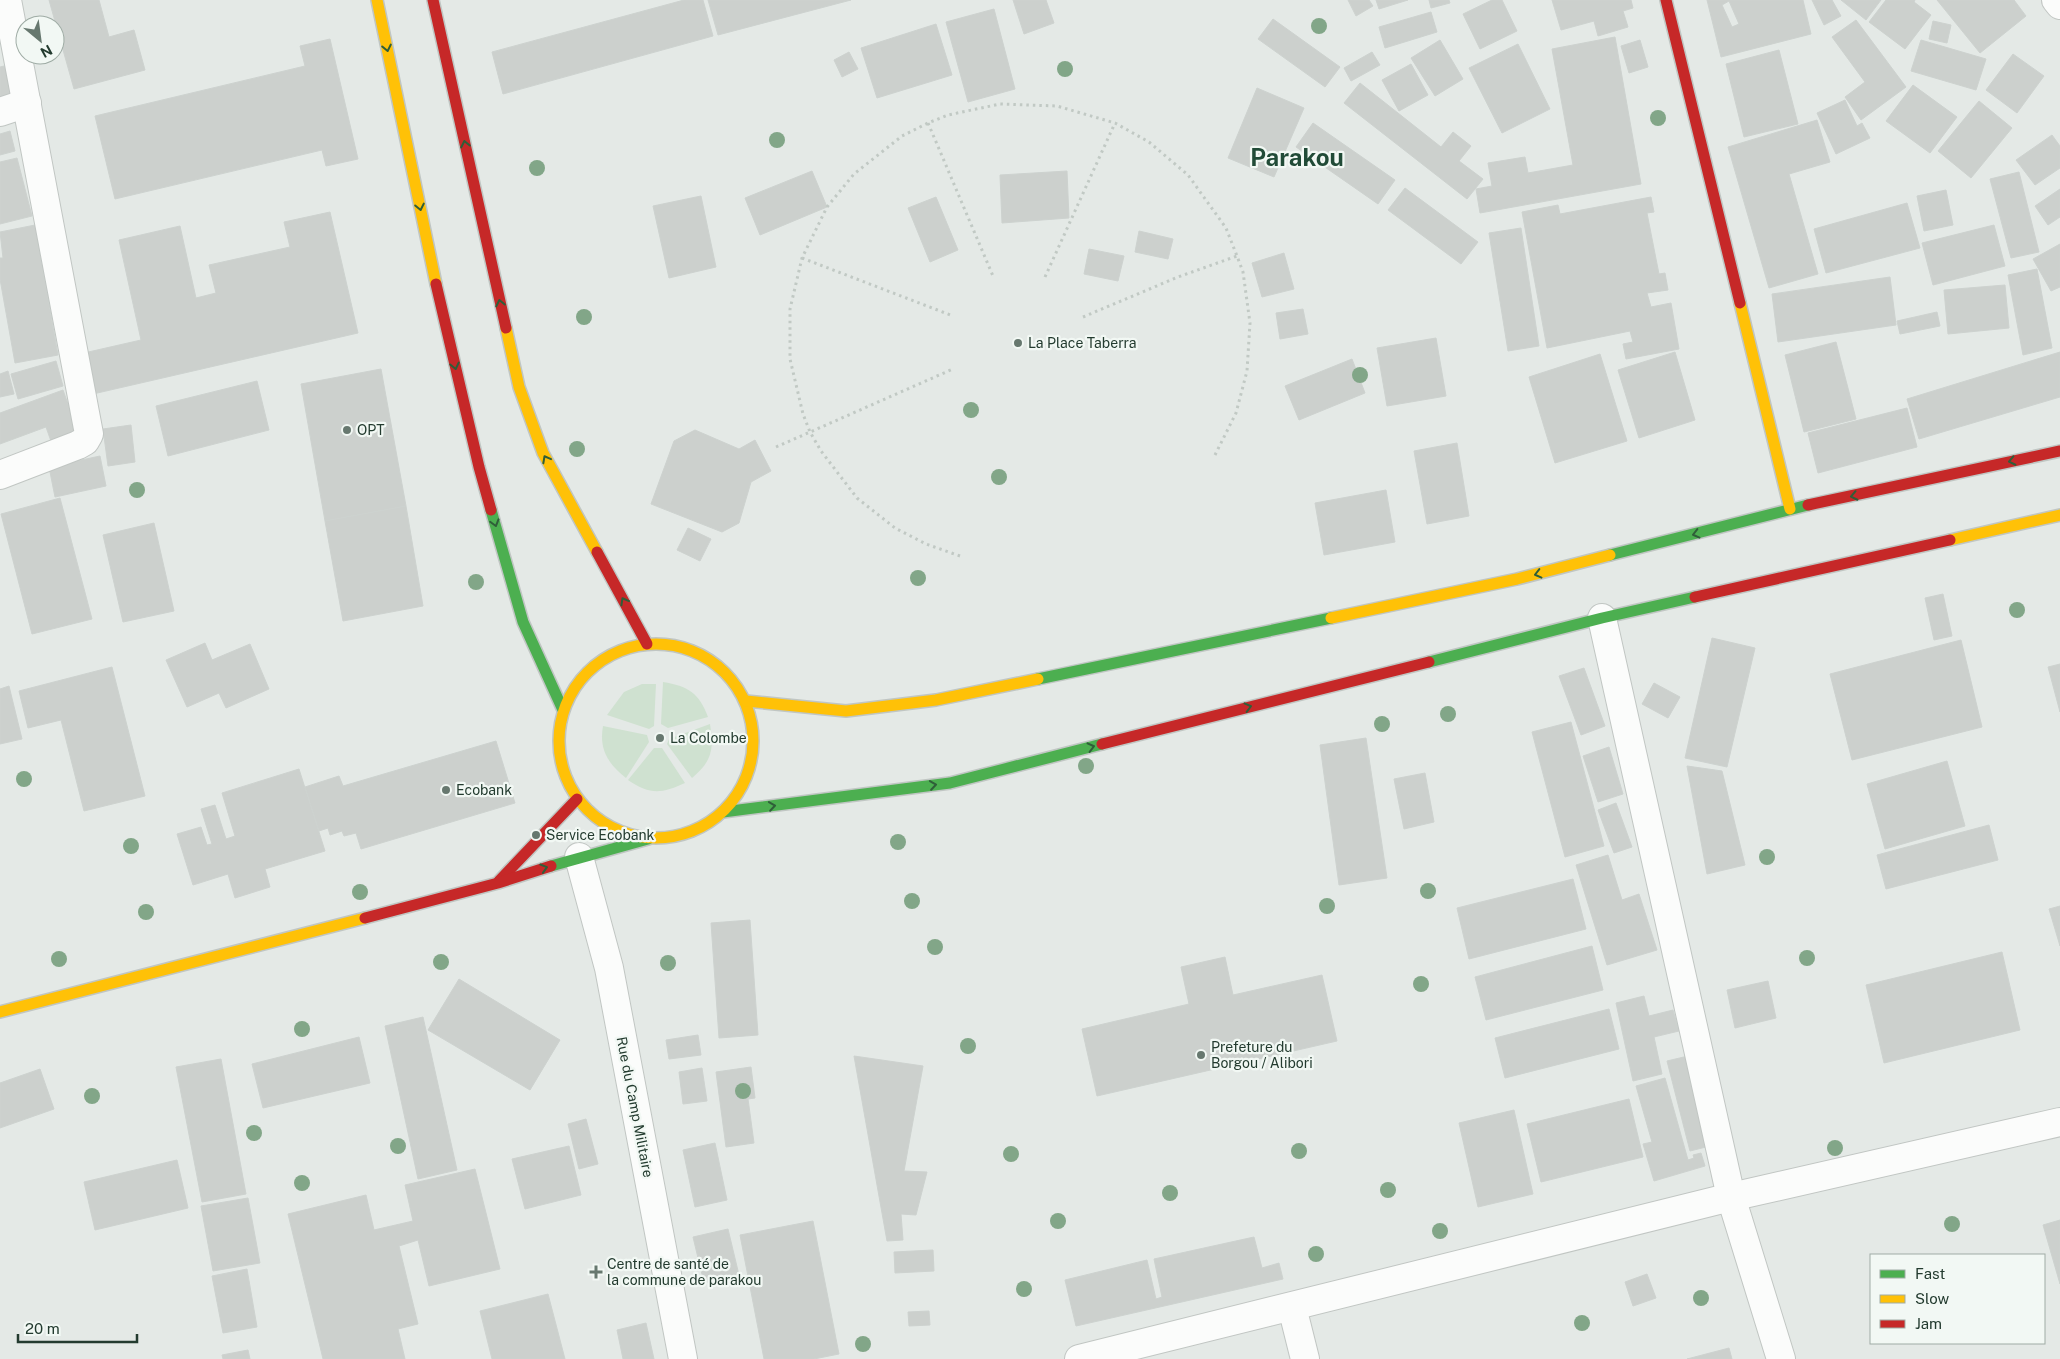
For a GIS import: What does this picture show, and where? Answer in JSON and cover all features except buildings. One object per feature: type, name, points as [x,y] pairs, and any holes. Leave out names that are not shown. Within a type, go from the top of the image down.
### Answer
[{"type":"main road","points":[[377,0],[442,313],[478,467],[523,622],[563,710]]},
{"type":"main road","points":[[434,0],[519,387],[543,453],[647,644]]},
{"type":"main road","points":[[1666,0],[1790,509]]},
{"type":"main road","points":[[746,701],[846,711],[936,700],[1517,579],[1790,509],[2060,451]]},
{"type":"main road","points":[[0,1012],[498,882],[578,857],[648,839],[688,833],[723,812],[950,782],[1602,618],[2060,514]]},
{"type":"main road","points":[[648,839],[608,827],[577,799],[563,772],[558,741],[563,710],[582,678],[611,655],[647,644],[687,648],[722,668],[746,701],[754,740],[746,779],[723,812]]},
{"type":"main road","points":[[498,882],[577,799]]},
{"type":"street","points":[[0,475],[78,446],[85,441],[89,434],[7,0]]},
{"type":"street","points":[[2056,0],[2060,5]]},
{"type":"street","points":[[0,112],[27,103]]},
{"type":"street","points":[[1602,618],[1731,1197],[1781,1359]]},
{"type":"street","name":"Rue du Camp Militaire","points":[[578,857],[609,968],[683,1359]]},
{"type":"street","points":[[1079,1359],[1731,1197],[2060,1122]]},
{"type":"street","points":[[1292,1307],[1305,1359]]},
{"type":"path","points":[[960,556],[926,544],[895,528],[857,498],[821,452],[810,432],[803,414],[790,360],[790,309],[802,258],[827,207],[854,174],[902,136],[928,122],[948,115],[1000,104],[1057,106],[1114,123],[1149,142],[1188,175],[1226,228],[1242,272],[1250,323],[1247,371],[1236,413],[1215,455]]},
{"type":"path","points":[[928,122],[993,276]]},
{"type":"path","points":[[1045,277],[1114,123]]},
{"type":"path","points":[[1083,317],[1178,277],[1237,256]]},
{"type":"path","points":[[802,258],[953,316]]},
{"type":"path","points":[[776,447],[953,369]]},
{"type":"green space","points":[[663,682],[679,686],[691,692],[701,702],[708,717],[668,728],[661,724]]},
{"type":"green space","points":[[642,684],[656,684],[654,726],[649,729],[607,715],[624,692]]},
{"type":"green space","points":[[710,724],[712,741],[708,760],[692,778],[667,744],[669,739]]},
{"type":"green space","points":[[603,726],[647,735],[649,742],[626,778],[614,767],[606,755],[602,742]]},
{"type":"green space","points":[[654,748],[662,748],[685,783],[662,791],[656,791],[643,788],[628,780]]},
{"type":"traffic: fast","points":[[1610,555],[1808,505]]},
{"type":"traffic: fast","points":[[491,510],[523,622],[563,710]]},
{"type":"traffic: fast","points":[[1429,662],[1602,618],[1695,597]]},
{"type":"traffic: fast","points":[[1038,679],[1331,618]]},
{"type":"traffic: fast","points":[[723,812],[950,783],[1102,744]]},
{"type":"traffic: fast","points":[[551,866],[648,839]]},
{"type":"traffic: slow","points":[[377,0],[436,284]]},
{"type":"traffic: slow","points":[[1740,303],[1790,509]]},
{"type":"traffic: slow","points":[[506,328],[519,387],[543,453],[597,552]]},
{"type":"traffic: slow","points":[[1950,540],[2060,515]]},
{"type":"traffic: slow","points":[[1331,618],[1517,579],[1610,555]]},
{"type":"traffic: slow","points":[[656,644],[684,648],[702,656],[717,666],[731,680],[741,695],[749,713],[753,741],[749,769],[741,787],[731,802],[717,816],[702,826],[684,834],[656,838],[628,834],[610,826],[595,816],[581,802],[571,787],[563,769],[559,741],[563,713],[571,695],[581,680],[595,666],[610,656],[628,648],[656,644]]},
{"type":"traffic: slow","points":[[746,701],[846,711],[936,700],[1038,679]]},
{"type":"traffic: slow","points":[[0,1012],[365,918]]},
{"type":"traffic: jam","points":[[433,0],[506,328]]},
{"type":"traffic: jam","points":[[1666,0],[1740,303]]},
{"type":"traffic: jam","points":[[436,284],[491,510]]},
{"type":"traffic: jam","points":[[1808,505],[2060,451]]},
{"type":"traffic: jam","points":[[1695,597],[1950,540]]},
{"type":"traffic: jam","points":[[597,552],[647,644]]},
{"type":"traffic: jam","points":[[1102,744],[1429,662]]},
{"type":"traffic: jam","points":[[499,881],[577,799]]},
{"type":"traffic: jam","points":[[365,918],[498,883],[551,866]]},
{"type":"place","name":"La Place Taberra","points":[[1018,343]]},
{"type":"place","name":"OPT","points":[[347,430]]},
{"type":"place","name":"La Colombe","points":[[660,738]]},
{"type":"place","name":"Ecobank","points":[[446,790]]},
{"type":"place","name":"Service Ecobank","points":[[536,835]]},
{"type":"place","name":"Prefeture du Borgou / Alibori","points":[[1201,1055]]},
{"type":"place","name":"Centre de santé de la commune de parakou","points":[[596,1272]]},
{"type":"district","name":"Parakou","points":[[1297,158]]}]
